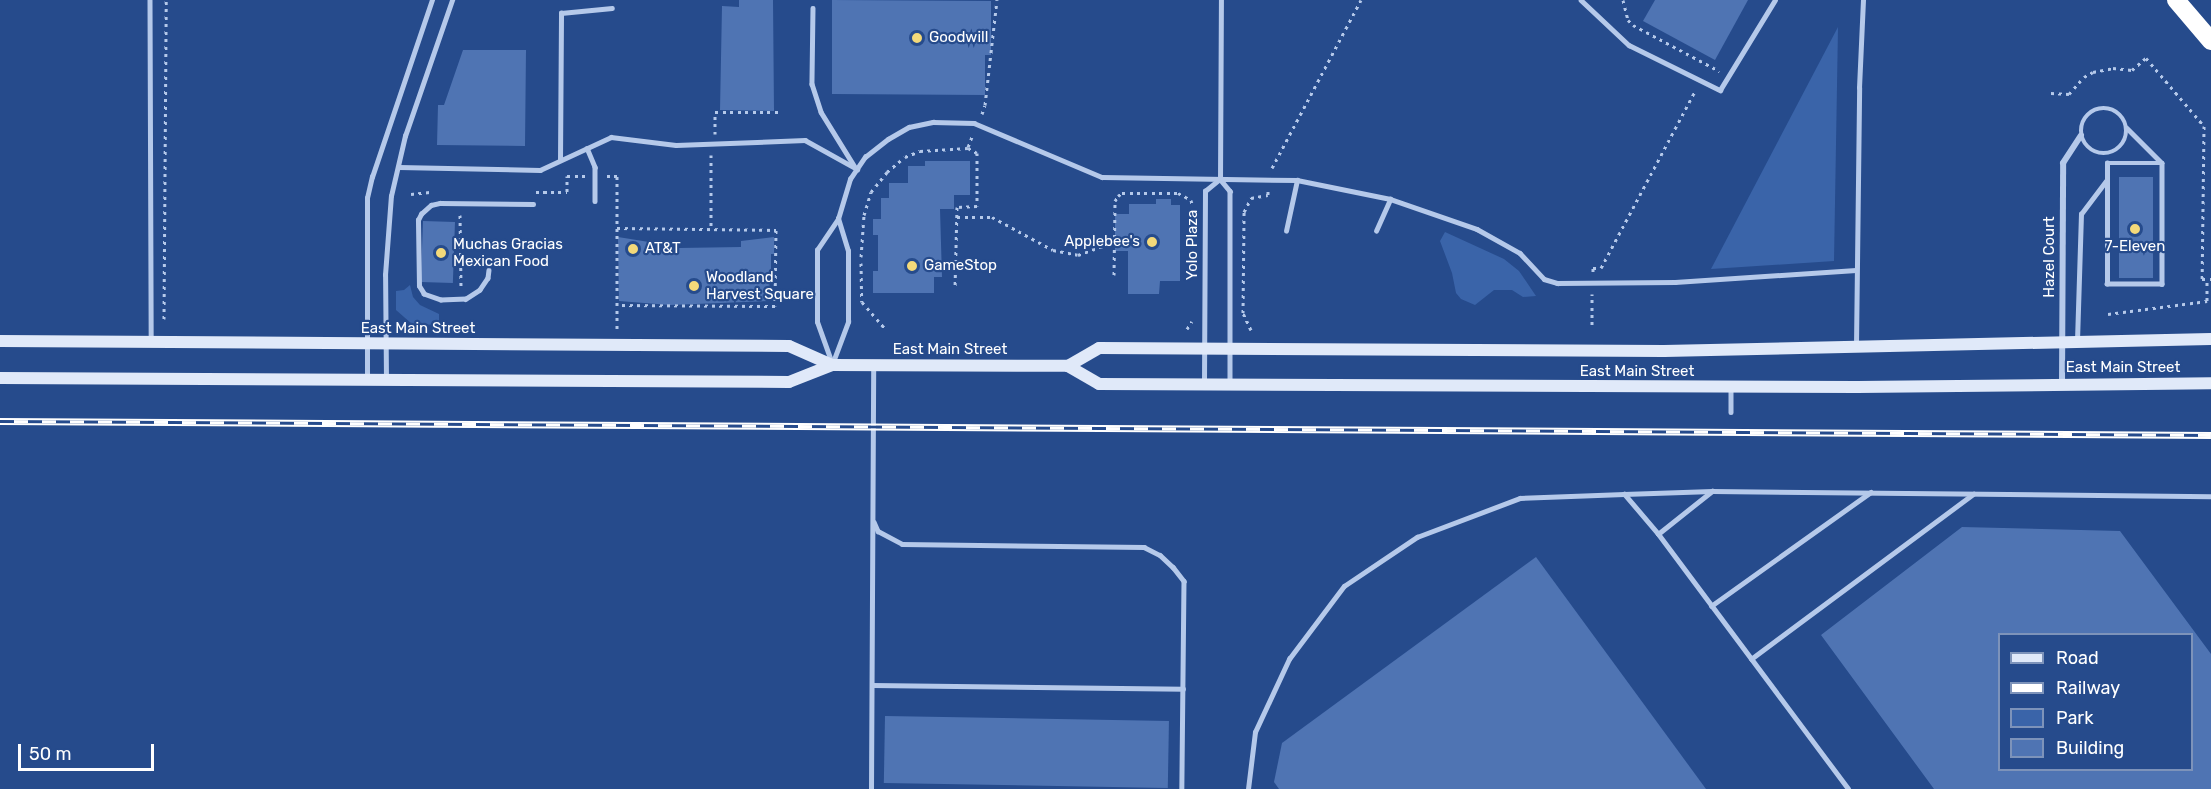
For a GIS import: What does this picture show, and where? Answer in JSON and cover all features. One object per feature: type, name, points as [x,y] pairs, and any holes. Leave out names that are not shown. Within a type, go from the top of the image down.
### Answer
[{"type":"highway","points":[[2176,0],[2211,41]]},
{"type":"main road","name":"East Main Street","points":[[1068,366],[1099,348],[1664,351],[2211,339]]},
{"type":"main road","name":"East Main Street","points":[[0,341],[789,346],[832,365]]},
{"type":"main road","name":"East Main Street","points":[[0,378],[789,382],[832,365],[873,365],[1068,366],[1099,384],[1731,387],[2211,383]]},
{"type":"street","name":"Hazel Court","points":[[2062,384],[2063,163],[2081,135]]},
{"type":"lane","points":[[150,0],[151,342]]},
{"type":"lane","points":[[367,380],[367,198],[432,0]]},
{"type":"lane","points":[[386,380],[385,275],[388,211],[405,136],[452,0]]},
{"type":"lane","points":[[1221,0],[1220,179],[1230,191],[1230,385]]},
{"type":"lane","points":[[1581,0],[1629,45],[1720,90],[1727,83],[1775,0]]},
{"type":"lane","points":[[1856,346],[1863,0]]},
{"type":"lane","points":[[560,160],[561,13],[612,8]]},
{"type":"lane","points":[[813,8],[812,84],[821,112],[857,169]]},
{"type":"lane","points":[[2107,154],[2107,284],[2162,284],[2162,163],[2127,128],[2115,110],[2100,108],[2087,115],[2083,120],[2081,135],[2089,149],[2107,154],[2119,149],[2124,143],[2127,128]]},
{"type":"lane","points":[[832,365],[817,322],[817,250],[838,219],[850,179],[865,157],[888,139],[909,128],[933,122],[977,124],[1102,177],[1297,180],[1390,199],[1477,229],[1520,253],[1544,279],[1557,283],[1593,284],[1780,276],[1856,270]]},
{"type":"lane","points":[[399,167],[540,170],[611,137],[676,145],[805,140],[857,169]]},
{"type":"lane","points":[[587,148],[595,167],[595,201]]},
{"type":"lane","points":[[2107,163],[2162,163]]},
{"type":"lane","name":"Yolo Plaza","points":[[1204,384],[1205,191],[1220,179]]},
{"type":"lane","points":[[1286,231],[1297,180]]},
{"type":"lane","points":[[2077,341],[2081,214],[2107,180]]},
{"type":"lane","points":[[1377,231],[1390,199]]},
{"type":"lane","points":[[489,270],[488,278],[480,290],[466,299],[431,298],[419,286],[418,220],[421,214],[431,205],[534,204]]},
{"type":"lane","points":[[832,365],[848,322],[848,250],[838,219]]},
{"type":"lane","points":[[871,789],[873,365]]},
{"type":"lane","points":[[1731,387],[1731,412]]},
{"type":"lane","points":[[1658,534],[1712,491]]},
{"type":"lane","points":[[1248,789],[1255,732],[1289,658],[1344,586],[1417,537],[1520,498],[1712,491],[2211,496]]},
{"type":"lane","points":[[1711,606],[1871,492]]},
{"type":"lane","points":[[1624,494],[1658,534],[1848,789]]},
{"type":"lane","points":[[1751,659],[1974,494]]},
{"type":"lane","points":[[874,522],[878,531],[903,544],[1144,547],[1160,555],[1184,581],[1182,789]]},
{"type":"lane","points":[[872,685],[1183,689]]},
{"type":"path","points":[[164,319],[166,0]]},
{"type":"path","points":[[968,148],[985,105],[997,0]]},
{"type":"path","points":[[1251,330],[1243,313],[1244,212],[1251,198],[1268,195],[1270,170],[1361,0]]},
{"type":"path","points":[[1623,0],[1628,20],[1633,25],[1720,71]]},
{"type":"path","points":[[2051,93],[2069,94],[2084,77],[2093,72],[2113,68],[2132,70],[2146,58],[2204,126],[2202,279],[2209,279],[2207,301],[2108,314]]},
{"type":"path","points":[[1592,325],[1593,268],[1601,268],[1709,65]]},
{"type":"path","points":[[885,328],[862,302],[863,226],[872,192],[887,172],[905,157],[920,151],[968,148],[977,153],[977,206],[957,207],[955,287]]},
{"type":"path","points":[[1114,275],[1115,201],[1122,193],[1178,193],[1191,200],[1194,210]]},
{"type":"path","points":[[459,204],[461,285]]},
{"type":"path","points":[[957,217],[992,217],[1053,250],[1078,255],[1114,242]]},
{"type":"path","points":[[617,228],[617,329]]},
{"type":"path","points":[[617,305],[775,306],[776,230]]},
{"type":"path","points":[[1187,329],[1194,315]]},
{"type":"green space","points":[[1838,27],[1834,261],[1711,269]]},
{"type":"green space","points":[[1445,232],[1504,259],[1519,271],[1536,296],[1523,297],[1512,290],[1494,290],[1475,305],[1461,299],[1456,293],[1452,273],[1440,241]]},
{"type":"green space","points":[[410,285],[413,297],[420,305],[439,314],[439,325],[412,324],[396,310],[396,291],[404,290]]},
{"type":"building","points":[[739,0],[773,0],[774,111],[720,110],[722,6],[739,7]]},
{"type":"building","points":[[832,0],[991,1],[991,55],[985,55],[985,95],[832,94]]},
{"type":"building","points":[[1655,0],[1748,0],[1715,60],[1643,21]]},
{"type":"building","points":[[463,50],[526,50],[525,146],[437,145],[438,105],[444,105]]},
{"type":"building","points":[[925,161],[970,161],[970,195],[954,195],[954,209],[940,209],[942,277],[934,277],[934,293],[873,293],[873,271],[878,271],[878,235],[873,235],[873,219],[881,219],[881,198],[889,198],[889,183],[908,183],[908,166],[925,166]]},
{"type":"building","points":[[2119,177],[2153,177],[2153,278],[2119,278]]},
{"type":"building","points":[[1156,199],[1171,199],[1171,205],[1180,205],[1180,281],[1160,281],[1159,294],[1128,294],[1128,251],[1115,251],[1115,214],[1129,214],[1129,204],[1156,204]]},
{"type":"building","points":[[423,221],[455,222],[453,283],[421,282]]},
{"type":"building","name":"Woodland Harvest Square","points":[[618,237],[649,242],[649,248],[679,248],[741,247],[741,241],[774,237],[774,254],[771,254],[771,270],[769,270],[770,301],[670,305],[619,301]]},
{"type":"building","points":[[1962,527],[2120,531],[2211,654],[2211,789],[1934,789],[1821,635]]},
{"type":"building","points":[[1536,557],[1706,789],[1279,789],[1274,782],[1282,743]]},
{"type":"building","points":[[885,716],[1169,721],[1168,788],[884,783]]},
{"type":"railway","points":[[0,421],[2211,435]]},
{"type":"place","name":"Goodwill","points":[[917,38]]},
{"type":"place","name":"7-Eleven","points":[[2135,229]]},
{"type":"place","name":"Applebee's","points":[[1152,242]]},
{"type":"place","name":"AT&T","points":[[633,249]]},
{"type":"place","name":"Muchas Gracias Mexican Food","points":[[441,253]]},
{"type":"place","name":"GameStop","points":[[912,266]]},
{"type":"place","name":"Woodland Harvest Square","points":[[694,286]]}]
